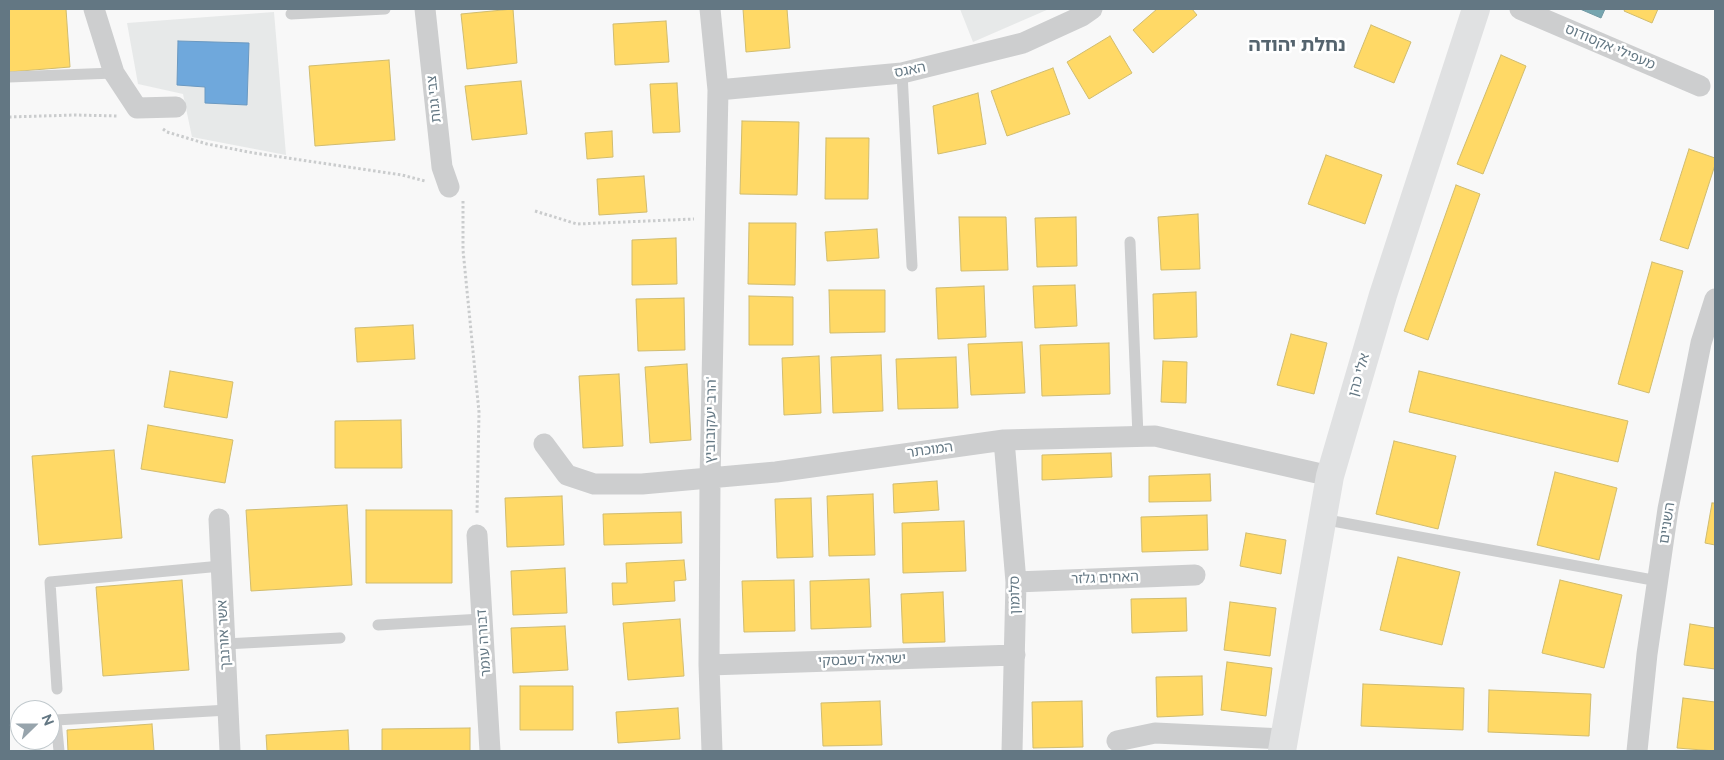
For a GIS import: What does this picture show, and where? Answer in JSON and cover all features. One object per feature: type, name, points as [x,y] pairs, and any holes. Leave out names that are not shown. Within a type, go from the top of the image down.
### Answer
[{"type":"street","points":[[94,9],[114,73],[137,108],[176,107]]},
{"type":"street","name":"צבי גנות","points":[[425,9],[442,167],[456,194]]},
{"type":"street","name":"הרב יעקובוביץ'","points":[[710,9],[718,90],[710,479],[709,665],[712,751]]},
{"type":"street","name":"האגס","points":[[718,90],[902,74],[1023,43],[1082,16],[1092,9]]},
{"type":"street","name":"אלי כהן","points":[[1283,745],[1330,476],[1383,295],[1476,9]]},
{"type":"street","name":"מעפילי אקסודוס","points":[[1520,9],[1700,86]]},
{"type":"street","name":"השניים","points":[[1637,751],[1647,654],[1668,508],[1701,343],[1715,299]]},
{"type":"street","name":"המוכתר","points":[[544,444],[567,475],[594,484],[642,484],[776,472],[1004,440],[1138,436],[1155,436],[1330,476]]},
{"type":"street","name":"סלומון","points":[[1004,440],[1016,582],[1012,751]]},
{"type":"street","name":"אשר אורנבך","points":[[219,520],[230,751]]},
{"type":"street","name":"דבורה עומר","points":[[477,535],[490,751]]},
{"type":"street","name":"האחים גלזר","points":[[1016,582],[1195,575]]},
{"type":"street","name":"ישראל דשבסקי","points":[[709,665],[1015,655]]},
{"type":"street","points":[[1117,741],[1155,733],[1283,745]]},
{"type":"lane","points":[[291,14],[385,9]]},
{"type":"lane","points":[[9,77],[114,73]]},
{"type":"lane","points":[[902,74],[912,266]]},
{"type":"lane","points":[[1130,242],[1138,436]]},
{"type":"lane","points":[[1322,519],[1658,581]]},
{"type":"lane","points":[[57,689],[50,582],[221,566]]},
{"type":"lane","points":[[378,625],[482,619]]},
{"type":"lane","points":[[225,644],[340,638]]},
{"type":"lane","points":[[59,751],[56,720],[228,710]]},
{"type":"path","points":[[9,117],[74,114],[118,116],[137,108],[167,132],[207,144],[254,153],[402,175],[456,194],[479,412],[477,535]]},
{"type":"path","points":[[535,211],[577,224],[715,219]]},
{"type":"shaded area","points":[[960,9],[1049,9],[973,42]]},
{"type":"shaded area","points":[[274,12],[286,155],[192,137],[183,94],[138,84],[127,23]]},
{"type":"building: Homes","points":[[9,9],[66,9],[70,67],[9,72]]},
{"type":"building: Homes","points":[[513,9],[517,63],[467,69],[461,14]]},
{"type":"building: Homes","points":[[743,9],[787,9],[790,48],[746,52]]},
{"type":"building: Homes","points":[[1157,9],[1192,9],[1197,15],[1153,53],[1133,30]]},
{"type":"building: Homes","points":[[1625,9],[1658,9],[1652,23],[1624,11]]},
{"type":"building: Homes","points":[[666,21],[669,62],[615,65],[613,24]]},
{"type":"building: Homes","points":[[1371,25],[1411,42],[1394,83],[1354,67]]},
{"type":"building: Homes","points":[[1110,36],[1132,73],[1089,99],[1067,62]]},
{"type":"building: Homes","points":[[1501,55],[1526,66],[1483,174],[1457,164]]},
{"type":"building: Homes","points":[[389,60],[395,140],[315,146],[309,66]]},
{"type":"building: Homes","points":[[1053,68],[1070,114],[1007,136],[991,91]]},
{"type":"building: Homes","points":[[521,81],[527,134],[472,140],[465,86]]},
{"type":"building: Homes","points":[[677,83],[680,132],[653,133],[650,84]]},
{"type":"building: Homes","points":[[978,93],[986,144],[938,154],[933,106]]},
{"type":"building: Homes","points":[[742,121],[799,122],[797,195],[740,194]]},
{"type":"building: Homes","points":[[612,131],[613,157],[587,159],[585,133]]},
{"type":"building: Homes","points":[[826,138],[869,138],[868,199],[825,199]]},
{"type":"building: Homes","points":[[1689,149],[1715,158],[1715,165],[1688,249],[1660,240]]},
{"type":"building: Homes","points":[[1326,155],[1382,175],[1365,224],[1308,204]]},
{"type":"building: Homes","points":[[644,176],[647,212],[599,215],[597,179]]},
{"type":"building: Homes","points":[[1456,185],[1480,194],[1428,340],[1404,331]]},
{"type":"building: Homes","points":[[1198,214],[1200,269],[1161,270],[1158,217]]},
{"type":"building: Homes","points":[[959,217],[1006,217],[1008,270],[961,271]]},
{"type":"building: Homes","points":[[1076,217],[1077,266],[1037,267],[1035,218]]},
{"type":"building: Homes","points":[[749,223],[796,223],[795,285],[748,284]]},
{"type":"building: Homes","points":[[877,229],[879,258],[827,261],[825,232]]},
{"type":"building: Homes","points":[[676,238],[677,284],[632,285],[632,240]]},
{"type":"building: Homes","points":[[1652,262],[1683,271],[1649,393],[1618,384]]},
{"type":"building: Homes","points":[[1075,285],[1077,326],[1035,328],[1033,286]]},
{"type":"building: Homes","points":[[984,286],[986,337],[938,339],[936,288]]},
{"type":"building: Homes","points":[[829,290],[885,290],[885,332],[830,333]]},
{"type":"building: Homes","points":[[1196,292],[1197,337],[1154,339],[1153,294]]},
{"type":"building: Homes","points":[[749,296],[793,297],[793,345],[749,345]]},
{"type":"building: Homes","points":[[684,298],[685,350],[638,351],[636,299]]},
{"type":"building: Homes","points":[[413,325],[415,359],[357,362],[355,328]]},
{"type":"building: Homes","points":[[1291,334],[1327,343],[1314,394],[1277,385]]},
{"type":"building: Homes","points":[[1022,342],[1025,393],[971,395],[968,344]]},
{"type":"building: Homes","points":[[1109,343],[1110,394],[1042,396],[1040,345]]},
{"type":"building: Homes","points":[[881,355],[883,411],[833,413],[831,357]]},
{"type":"building: Homes","points":[[819,356],[821,413],[784,415],[782,358]]},
{"type":"building: Homes","points":[[956,357],[958,408],[898,409],[896,359]]},
{"type":"building: Homes","points":[[1163,361],[1187,362],[1186,403],[1161,402]]},
{"type":"building: Homes","points":[[687,364],[691,440],[650,443],[645,367]]},
{"type":"building: Homes","points":[[170,371],[233,382],[227,418],[164,407]]},
{"type":"building: Homes","points":[[1419,371],[1628,421],[1618,462],[1409,412]]},
{"type":"building: Homes","points":[[619,374],[623,446],[583,448],[579,376]]},
{"type":"building: Homes","points":[[401,420],[402,468],[335,468],[335,421]]},
{"type":"building: Homes","points":[[148,425],[233,440],[225,483],[141,469]]},
{"type":"building: Homes","points":[[1394,441],[1456,456],[1438,529],[1376,514]]},
{"type":"building: Homes","points":[[114,450],[122,538],[39,545],[32,456]]},
{"type":"building: Homes","points":[[1111,453],[1112,477],[1042,480],[1042,455]]},
{"type":"building: Homes","points":[[1555,472],[1617,488],[1599,560],[1537,545]]},
{"type":"building: Homes","points":[[1210,474],[1211,501],[1149,502],[1149,476]]},
{"type":"building: Homes","points":[[937,481],[939,510],[894,513],[893,484]]},
{"type":"building: Homes","points":[[873,494],[875,555],[829,556],[827,496]]},
{"type":"building: Homes","points":[[562,496],[564,545],[507,547],[505,498]]},
{"type":"building: Homes","points":[[811,498],[813,557],[777,558],[775,499]]},
{"type":"building: Homes","points":[[1712,503],[1715,503],[1715,545],[1705,543]]},
{"type":"building: Homes","points":[[347,505],[352,585],[251,591],[246,510]]},
{"type":"building: Homes","points":[[366,510],[452,510],[452,583],[366,583]]},
{"type":"building: Homes","points":[[681,512],[682,543],[604,545],[603,514]]},
{"type":"building: Homes","points":[[1207,515],[1208,550],[1142,552],[1141,517]]},
{"type":"building: Homes","points":[[964,521],[966,571],[903,573],[902,523]]},
{"type":"building: Homes","points":[[1246,533],[1286,540],[1281,574],[1240,566]]},
{"type":"building: Homes","points":[[1398,557],[1460,572],[1442,645],[1380,630]]},
{"type":"building: Homes","points":[[684,560],[686,580],[674,581],[675,601],[613,605],[612,583],[627,583],[626,563]]},
{"type":"building: Homes","points":[[565,568],[567,613],[513,615],[511,571]]},
{"type":"building: Homes","points":[[869,579],[871,627],[811,629],[810,581]]},
{"type":"building: Homes","points":[[182,580],[189,670],[103,676],[96,587]]},
{"type":"building: Homes","points":[[794,580],[795,631],[744,632],[742,581]]},
{"type":"building: Homes","points":[[1560,580],[1622,595],[1604,668],[1542,653]]},
{"type":"building: Homes","points":[[943,592],[945,642],[903,643],[901,594]]},
{"type":"building: Homes","points":[[1186,598],[1187,631],[1132,633],[1131,599]]},
{"type":"building: Homes","points":[[1230,602],[1276,608],[1270,656],[1224,650]]},
{"type":"building: Homes","points":[[680,619],[684,676],[628,680],[623,623]]},
{"type":"building: Homes","points":[[1690,624],[1715,628],[1715,669],[1684,665]]},
{"type":"building: Homes","points":[[565,626],[568,670],[513,673],[511,628]]},
{"type":"building: Homes","points":[[1227,662],[1272,668],[1266,716],[1221,710]]},
{"type":"building: Homes","points":[[1202,676],[1203,715],[1157,717],[1156,677]]},
{"type":"building: Homes","points":[[1363,684],[1464,688],[1463,730],[1361,726]]},
{"type":"building: Homes","points":[[520,686],[573,686],[573,730],[520,730]]},
{"type":"building: Homes","points":[[1489,690],[1591,694],[1589,736],[1488,732]]},
{"type":"building: Homes","points":[[1683,698],[1715,702],[1715,751],[1677,748]]},
{"type":"building: Homes","points":[[880,701],[882,745],[823,746],[821,703]]},
{"type":"building: Homes","points":[[1082,701],[1083,747],[1033,748],[1032,702]]},
{"type":"building: Homes","points":[[678,708],[680,739],[618,743],[616,712]]},
{"type":"building: Homes","points":[[152,724],[154,751],[68,751],[67,730]]},
{"type":"building: Homes","points":[[470,728],[470,751],[382,751],[382,729]]},
{"type":"building: Homes","points":[[348,730],[349,751],[267,751],[266,735]]},
{"type":"building: Schools","points":[[178,41],[249,43],[247,105],[205,103],[205,87],[177,85]]},
{"type":"building: Public","points":[[1580,9],[1605,9],[1601,18]]},
{"type":"district","name":"נחלת יהודה","points":[[1297,45]]}]
